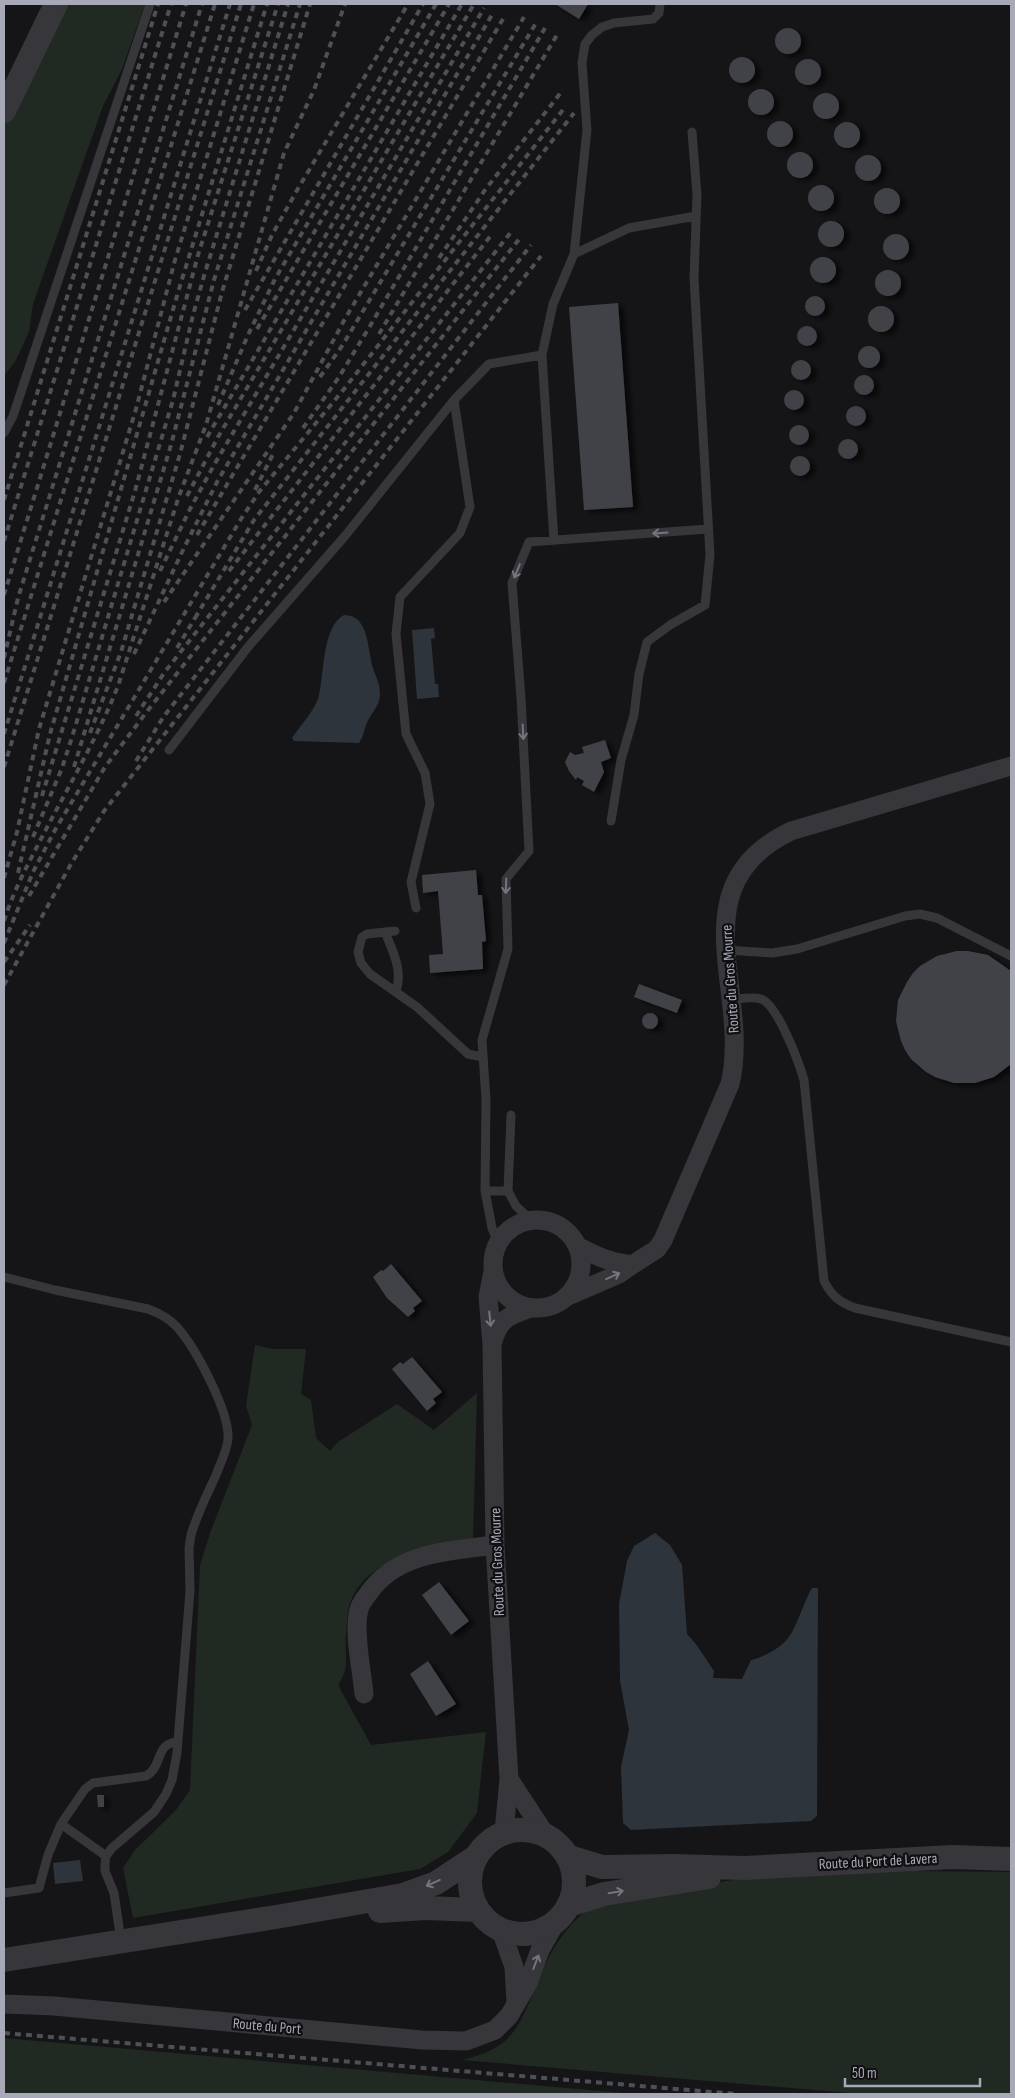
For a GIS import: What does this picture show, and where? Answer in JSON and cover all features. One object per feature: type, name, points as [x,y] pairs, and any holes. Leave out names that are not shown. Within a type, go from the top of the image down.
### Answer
[{"type":"street","points":[[4,112],[56,4]]},
{"type":"street","name":"Route du Gros Mourre","points":[[492,1344],[496,1331],[502,1321],[509,1315],[531,1308],[544,1308],[619,1274],[652,1253],[663,1240],[723,1104],[734,1065],[726,950],[726,912],[730,895],[737,879],[748,864],[776,839],[791,831],[1011,766]]},
{"type":"street","points":[[498,1243],[506,1232],[518,1224],[531,1220],[545,1220],[558,1225],[570,1234],[577,1246],[581,1260],[580,1273],[576,1285],[568,1296]]},
{"type":"street","name":"Route du Gros Mourre","points":[[498,1243],[493,1257],[493,1271],[488,1297],[492,1344],[495,1545],[509,1779],[504,1832]]},
{"type":"street","points":[[577,1246],[601,1258],[616,1263],[632,1265]]},
{"type":"street","points":[[493,1271],[498,1285],[506,1296],[518,1304],[531,1308]]},
{"type":"street","points":[[364,1694],[357,1624],[361,1603],[372,1588],[388,1572],[412,1559],[439,1552],[495,1545]]},
{"type":"street","name":"Route du Gros Mourre","points":[[509,1779],[545,1834]]},
{"type":"street","points":[[517,1829],[545,1834],[558,1844],[569,1857],[574,1873],[574,1889],[563,1913],[545,1929],[531,1934],[516,1934],[501,1930],[488,1922],[477,1910],[470,1893],[469,1875],[474,1858],[492,1838],[504,1832],[517,1829]]},
{"type":"street","name":"Route du Port de Lavera","points":[[569,1857],[602,1867],[745,1868],[953,1857],[1011,1859]]},
{"type":"street","points":[[4,1960],[403,1895],[436,1883],[474,1858]]},
{"type":"street","name":"Route du Port de Lavera","points":[[563,1913],[604,1894],[699,1879],[745,1868]]},
{"type":"street","points":[[276,1917],[426,1908],[477,1910]]},
{"type":"street","name":"Route du Port","points":[[4,2004],[54,2006],[422,2040],[466,2041],[495,2030],[509,2016],[528,1983],[540,1950],[563,1913]]},
{"type":"street","points":[[501,1930],[514,1967],[516,2004]]},
{"type":"lane","points":[[4,433],[13,416],[150,4]]},
{"type":"lane","points":[[554,541],[542,355],[553,304],[574,254],[587,130],[582,62],[585,44],[602,27],[614,23],[653,19],[659,13],[660,4]]},
{"type":"lane","points":[[611,821],[621,760],[634,715],[639,674],[647,642],[670,625],[705,605],[710,555],[694,278],[697,195],[692,132]]},
{"type":"lane","points":[[574,254],[629,228],[696,216]]},
{"type":"lane","points":[[169,750],[248,647],[345,536],[454,400],[490,364],[542,355]]},
{"type":"lane","points":[[416,908],[411,882],[430,804],[426,773],[406,734],[396,634],[400,598],[460,533],[470,507],[454,400]]},
{"type":"lane","points":[[498,1243],[492,1228],[485,1191],[486,1100],[482,1040],[508,949],[506,879],[529,851],[522,698],[512,583],[529,542],[708,529]]},
{"type":"lane","points":[[726,950],[772,953],[798,948],[905,916],[920,914],[937,918],[1011,956]]},
{"type":"lane","points":[[395,931],[367,934],[359,944],[358,952],[361,963],[370,974],[417,1007],[468,1054],[483,1057]]},
{"type":"lane","points":[[385,932],[399,971],[396,992]]},
{"type":"lane","points":[[730,1000],[754,998],[768,1003],[774,1011],[799,1062],[804,1080],[824,1281],[830,1294],[841,1303],[855,1308],[1011,1342]]},
{"type":"lane","points":[[511,1115],[508,1191],[516,1206],[531,1220]]},
{"type":"lane","points":[[485,1191],[508,1191]]},
{"type":"lane","points":[[4,1277],[148,1309],[162,1314],[176,1326],[194,1349],[224,1413],[228,1426],[228,1440],[223,1458],[191,1535],[189,1548],[190,1591],[178,1742],[172,1780],[166,1794],[154,1812],[112,1848],[106,1856],[105,1871],[114,1893],[121,1941]]},
{"type":"lane","points":[[4,1893],[39,1888],[48,1855],[61,1824],[85,1789],[94,1783],[146,1776],[153,1772],[164,1746],[168,1742],[178,1742]]},
{"type":"lane","points":[[61,1824],[106,1856]]},
{"type":"shaded area","points":[[64,4],[145,4],[122,69],[103,106],[33,304],[29,332],[16,360],[4,376],[4,125]]},
{"type":"shaded area","points":[[344,615],[359,621],[363,627],[378,681],[380,699],[359,743],[294,741],[292,738],[310,714],[318,699],[325,653],[331,630]]},
{"type":"shaded area","points":[[434,628],[435,638],[431,639],[435,684],[438,684],[439,697],[417,699],[412,630]]},
{"type":"shaded area","points":[[255,1345],[273,1349],[306,1349],[301,1394],[311,1400],[316,1438],[330,1451],[338,1442],[397,1404],[434,1430],[477,1393],[473,1539],[406,1555],[389,1562],[363,1582],[353,1596],[350,1605],[346,1634],[346,1666],[338,1685],[371,1745],[486,1732],[477,1813],[448,1852],[420,1869],[133,1918],[123,1868],[135,1850],[176,1810],[190,1790],[200,1565],[210,1533],[252,1425],[246,1406]]},
{"type":"shaded area","points":[[655,1533],[670,1545],[682,1565],[687,1634],[714,1671],[713,1678],[742,1679],[751,1660],[761,1657],[781,1646],[794,1628],[812,1588],[818,1588],[817,1816],[811,1821],[631,1830],[623,1823],[621,1767],[629,1730],[620,1681],[619,1604],[627,1561],[634,1546]]},
{"type":"shaded area","points":[[80,1860],[83,1881],[55,1884],[53,1863]]},
{"type":"shaded area","points":[[914,1871],[1011,1872],[1011,2094],[862,2094],[462,2060],[494,2048],[511,2035],[525,2012],[555,1947],[575,1920],[593,1906],[748,1877]]},
{"type":"shaded area","points":[[4,2038],[635,2094],[4,2094]]},
{"type":"building","points":[[555,4],[588,4],[579,19]]},
{"type":"building","points":[[788,28],[797,32],[801,41],[797,50],[788,54],[779,50],[775,41],[779,32]]},
{"type":"building","points":[[742,57],[751,61],[755,70],[751,79],[742,83],[733,79],[729,70],[733,61]]},
{"type":"building","points":[[808,59],[817,63],[821,72],[817,81],[808,85],[799,81],[795,72],[799,63]]},
{"type":"building","points":[[761,89],[770,93],[774,102],[770,111],[761,115],[752,111],[748,102],[752,93]]},
{"type":"building","points":[[826,93],[835,97],[839,106],[835,115],[826,119],[817,115],[813,106],[817,97]]},
{"type":"building","points":[[780,121],[789,125],[793,134],[789,143],[780,147],[771,143],[767,134],[771,125]]},
{"type":"building","points":[[847,122],[856,126],[860,135],[856,144],[847,148],[838,144],[834,135],[838,126]]},
{"type":"building","points":[[800,152],[809,156],[813,165],[809,174],[800,178],[791,174],[787,165],[791,156]]},
{"type":"building","points":[[868,155],[877,159],[881,168],[877,177],[868,181],[859,177],[855,168],[859,159]]},
{"type":"building","points":[[821,185],[830,189],[834,198],[830,207],[821,211],[812,207],[808,198],[812,189]]},
{"type":"building","points":[[887,188],[896,192],[900,201],[896,210],[887,214],[878,210],[874,201],[878,192]]},
{"type":"building","points":[[831,221],[840,225],[844,234],[840,243],[831,247],[822,243],[818,234],[822,225]]},
{"type":"building","points":[[896,234],[905,238],[909,247],[905,256],[896,260],[887,256],[883,247],[887,238]]},
{"type":"building","points":[[823,257],[832,261],[836,270],[832,279],[823,283],[814,279],[810,270],[814,261]]},
{"type":"building","points":[[888,270],[897,274],[901,283],[897,292],[888,296],[879,292],[875,283],[879,274]]},
{"type":"building","points":[[815,296],[822,299],[825,306],[822,313],[815,316],[808,313],[805,306],[808,299]]},
{"type":"building","points":[[618,303],[633,507],[584,510],[569,307]]},
{"type":"building","points":[[881,306],[890,310],[894,319],[890,328],[881,332],[872,328],[868,319],[872,310]]},
{"type":"building","points":[[803,326],[811,326],[817,332],[817,340],[811,346],[803,346],[797,340],[797,332]]},
{"type":"building","points":[[869,346],[877,349],[880,357],[877,365],[869,368],[861,365],[858,357],[861,349]]},
{"type":"building","points":[[797,360],[805,360],[811,366],[811,374],[805,380],[797,380],[791,374],[791,366]]},
{"type":"building","points":[[864,375],[871,378],[874,385],[871,392],[864,395],[857,392],[854,385],[857,378]]},
{"type":"building","points":[[794,390],[801,393],[804,400],[801,407],[794,410],[787,407],[784,400],[787,393]]},
{"type":"building","points":[[856,406],[863,409],[866,416],[863,423],[856,426],[849,423],[846,416],[849,409]]},
{"type":"building","points":[[795,425],[803,425],[809,431],[809,439],[803,445],[795,445],[789,439],[789,431]]},
{"type":"building","points":[[848,439],[855,442],[858,449],[855,456],[848,459],[841,456],[838,449],[841,442]]},
{"type":"building","points":[[800,456],[807,459],[810,466],[807,473],[800,476],[793,473],[790,466],[793,459]]},
{"type":"building","points":[[605,740],[611,758],[601,762],[604,772],[594,792],[582,785],[584,781],[577,777],[576,780],[565,762],[570,752],[575,755],[584,753],[582,747]]},
{"type":"building","points":[[476,870],[478,895],[482,895],[486,941],[482,942],[483,969],[430,973],[429,955],[443,954],[438,891],[423,893],[422,875]]},
{"type":"building","points":[[957,951],[988,955],[1011,971],[1011,1064],[994,1077],[975,1083],[954,1083],[926,1072],[911,1059],[905,1050],[896,1021],[898,1000],[913,973],[920,966],[937,956]]},
{"type":"building","points":[[639,984],[682,1000],[677,1013],[634,997]]},
{"type":"building","points":[[647,1013],[653,1013],[658,1018],[656,1027],[647,1029],[642,1024],[642,1018]]},
{"type":"building","points":[[391,1264],[422,1301],[413,1308],[415,1311],[408,1317],[387,1298],[373,1277]]},
{"type":"building","points":[[412,1357],[442,1392],[433,1399],[436,1403],[427,1411],[392,1369],[400,1362],[403,1364]]},
{"type":"building","points":[[439,1582],[469,1621],[451,1635],[422,1595]]},
{"type":"building","points":[[428,1661],[456,1704],[436,1716],[410,1674]]},
{"type":"building","points":[[97,1795],[104,1795],[104,1807],[98,1807]]},
{"type":"railway","points":[[4,500],[158,4]]},
{"type":"railway","points":[[4,541],[171,4]]},
{"type":"railway","points":[[4,595],[186,4]]},
{"type":"railway","points":[[4,658],[18,598],[202,4]]},
{"type":"railway","points":[[4,683],[215,4]]},
{"type":"railway","points":[[4,734],[230,4]]},
{"type":"railway","points":[[4,767],[241,4]]},
{"type":"railway","points":[[4,878],[17,832],[39,729],[136,409],[175,260],[254,4]]},
{"type":"railway","points":[[18,873],[50,734],[179,289],[267,4]]},
{"type":"railway","points":[[42,796],[135,491],[198,255],[278,4]]},
{"type":"railway","points":[[33,837],[62,768],[73,734],[173,400],[204,276],[288,4]]},
{"type":"railway","points":[[74,767],[171,445],[214,280],[300,4]]},
{"type":"railway","points":[[90,733],[121,652],[180,454],[222,292],[310,4]]},
{"type":"railway","points":[[4,921],[21,878],[92,744],[118,686],[179,496],[206,425],[284,153],[314,90],[345,4]]},
{"type":"railway","points":[[256,271],[272,235],[296,192],[408,4]]},
{"type":"railway","points":[[245,310],[423,4]]},
{"type":"railway","points":[[218,405],[248,335],[275,279],[436,4]]},
{"type":"railway","points":[[257,329],[449,4]]},
{"type":"railway","points":[[207,437],[462,4]]},
{"type":"railway","points":[[187,496],[218,437],[474,4]]},
{"type":"railway","points":[[160,571],[214,465],[484,8]]},
{"type":"railway","points":[[134,654],[217,482],[493,13]]},
{"type":"railway","points":[[164,602],[294,413],[346,317],[524,17]]},
{"type":"railway","points":[[197,535],[503,19]]},
{"type":"railway","points":[[320,377],[342,346],[536,23]]},
{"type":"railway","points":[[303,428],[339,377],[370,326],[545,28]]},
{"type":"railway","points":[[379,334],[557,35]]},
{"type":"railway","points":[[439,258],[485,190],[562,91]]},
{"type":"railway","points":[[4,943],[33,872],[55,830],[259,492],[344,389],[566,106]]},
{"type":"railway","points":[[195,618],[254,520],[574,113]]},
{"type":"railway","points":[[136,716],[164,673],[511,232]]},
{"type":"railway","points":[[229,571],[492,234]]},
{"type":"railway","points":[[29,896],[105,767],[520,238]]},
{"type":"railway","points":[[136,761],[164,716],[531,245]]},
{"type":"railway","points":[[4,985],[71,864],[104,811],[541,256]]},
{"type":"railway","points":[[255,490],[273,454]]},
{"type":"railway","points":[[177,648],[198,613]]},
{"type":"railway","points":[[4,962],[30,925]]},
{"type":"railway","points":[[4,2033],[737,2094]]}]
